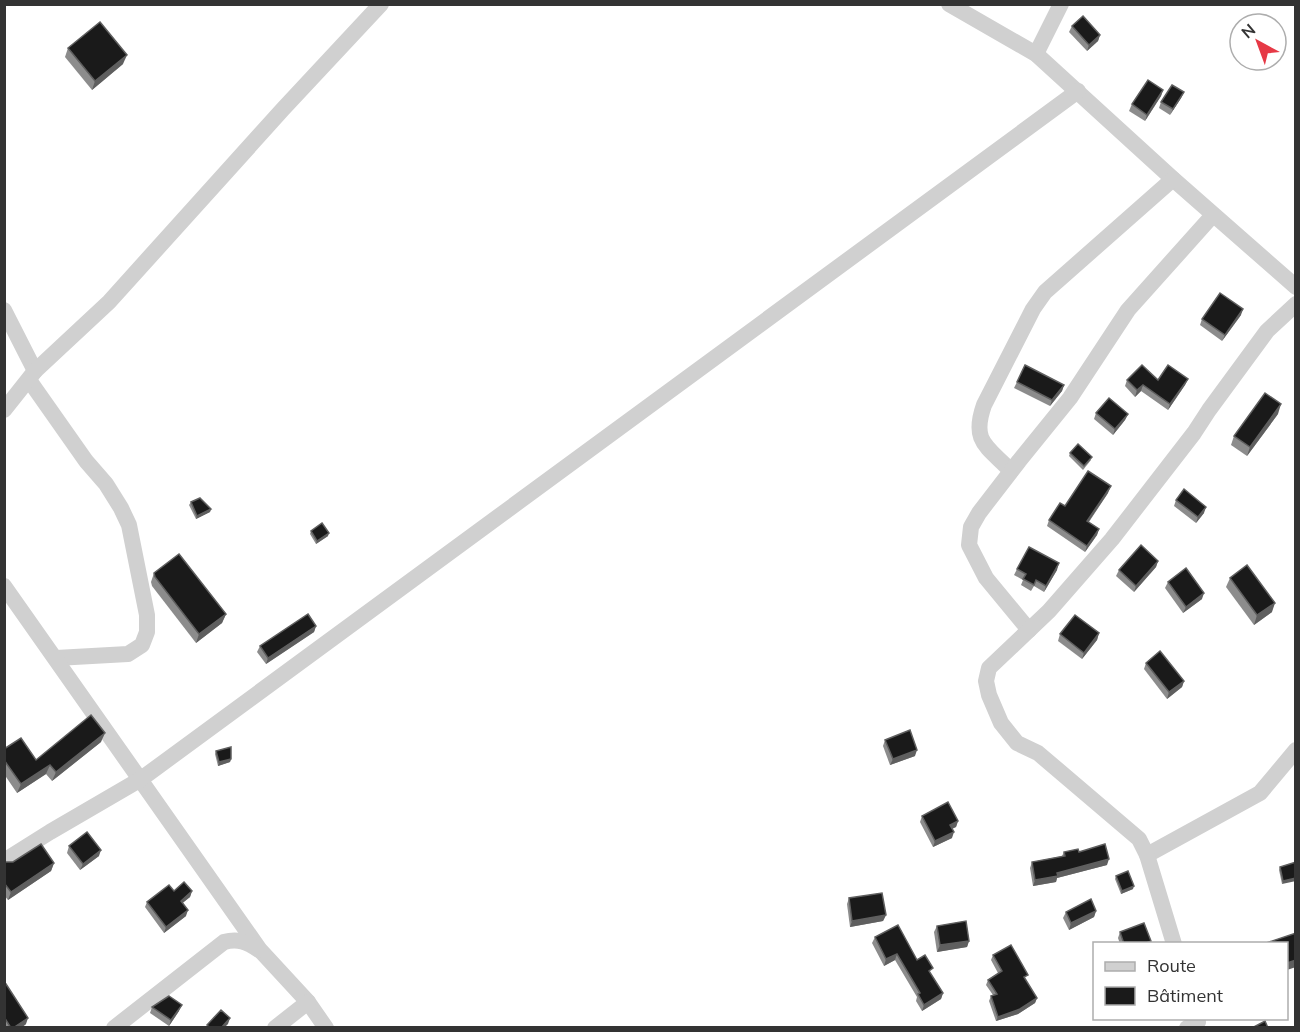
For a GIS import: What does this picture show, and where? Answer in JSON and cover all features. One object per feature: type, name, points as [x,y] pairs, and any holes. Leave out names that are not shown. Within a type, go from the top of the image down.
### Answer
[{"type":"street","points":[[4,410],[32,376],[109,302],[283,108],[381,4]]},
{"type":"street","points":[[950,4],[1036,54],[1296,288]]},
{"type":"street","points":[[1036,54],[1061,4]]},
{"type":"street","points":[[4,861],[141,779],[1078,91]]},
{"type":"street","points":[[1011,471],[983,442],[978,431],[978,420],[1033,309],[1045,292],[1173,179]]},
{"type":"street","points":[[1029,630],[986,578],[969,545],[971,527],[1011,471],[1071,398],[1128,310],[1213,215]]},
{"type":"street","points":[[1173,942],[1147,855],[1139,839],[1038,753],[1017,743],[1001,723],[989,695],[986,681],[989,668],[1049,611],[1112,539],[1194,433],[1267,331],[1296,304]]},
{"type":"street","points":[[4,310],[32,376],[86,461],[106,484],[125,516],[129,525],[147,615],[147,632],[142,645],[128,654],[56,658]]},
{"type":"street","points":[[4,586],[260,950],[308,1002],[326,1028]]},
{"type":"street","points":[[1147,855],[1260,793],[1296,750]]},
{"type":"street","points":[[114,1028],[224,942],[244,941],[260,950]]},
{"type":"street","points":[[274,1028],[308,1002]]},
{"type":"building","points":[[1083,16],[1100,35],[1089,45],[1072,26]]},
{"type":"building","points":[[100,22],[127,55],[95,81],[68,48]]},
{"type":"building","points":[[1148,80],[1163,90],[1147,115],[1132,104]]},
{"type":"building","points":[[1172,85],[1184,92],[1173,109],[1161,102]]},
{"type":"building","points":[[1220,293],[1243,309],[1225,335],[1202,319]]},
{"type":"building","points":[[1025,365],[1064,385],[1052,400],[1017,382]]},
{"type":"building","points":[[1142,365],[1158,380],[1168,365],[1188,379],[1170,404],[1143,385],[1137,390],[1127,380]]},
{"type":"building","points":[[1265,393],[1281,404],[1250,447],[1234,436]]},
{"type":"building","points":[[1109,398],[1128,414],[1115,429],[1096,413]]},
{"type":"building","points":[[1078,444],[1092,457],[1084,466],[1070,453]]},
{"type":"building","points":[[1088,471],[1111,486],[1087,521],[1099,529],[1087,546],[1049,520],[1060,503],[1065,506]]},
{"type":"building","points":[[1184,489],[1206,507],[1198,517],[1176,500]]},
{"type":"building","points":[[200,498],[211,509],[197,516],[191,502]]},
{"type":"building","points":[[322,523],[329,533],[317,541],[311,531]]},
{"type":"building","points":[[1141,545],[1158,561],[1136,586],[1119,570]]},
{"type":"building","points":[[1029,547],[1059,563],[1046,586],[1036,580],[1034,585],[1023,579],[1026,574],[1017,569]]},
{"type":"building","points":[[179,554],[226,614],[199,634],[154,573]]},
{"type":"building","points":[[1247,565],[1275,603],[1257,615],[1230,578]]},
{"type":"building","points":[[1186,568],[1204,593],[1186,607],[1168,582]]},
{"type":"building","points":[[308,614],[316,626],[268,658],[260,646]]},
{"type":"building","points":[[1075,615],[1099,633],[1084,653],[1060,634]]},
{"type":"building","points":[[1160,651],[1184,681],[1169,692],[1146,663]]},
{"type":"building","points":[[91,715],[105,733],[56,772],[50,765],[21,784],[4,760],[4,749],[21,738],[36,760]]},
{"type":"building","points":[[910,730],[917,750],[893,759],[885,740]]},
{"type":"building","points":[[231,747],[231,759],[219,762],[216,751]]},
{"type":"building","points":[[948,802],[958,821],[950,825],[954,832],[935,841],[922,816]]},
{"type":"building","points":[[87,832],[101,850],[83,864],[69,846]]},
{"type":"building","points":[[41,844],[54,863],[11,892],[4,883],[4,862],[13,862]]},
{"type":"building","points":[[1105,844],[1109,859],[1057,873],[1058,876],[1035,880],[1032,862],[1065,856],[1064,852],[1078,849],[1079,852]]},
{"type":"building","points":[[1296,862],[1296,878],[1283,881],[1280,867]]},
{"type":"building","points":[[1128,871],[1134,886],[1122,891],[1116,876]]},
{"type":"building","points":[[184,882],[192,891],[181,901],[188,910],[166,927],[147,902],[169,885],[174,891]]},
{"type":"building","points":[[882,893],[886,915],[852,921],[849,898]]},
{"type":"building","points":[[1091,899],[1096,911],[1071,923],[1066,912]]},
{"type":"building","points":[[966,921],[969,941],[940,945],[937,926]]},
{"type":"building","points":[[1144,923],[1151,941],[1123,942],[1120,932]]},
{"type":"building","points":[[898,925],[917,960],[925,955],[933,968],[929,971],[943,993],[924,1005],[918,994],[920,993],[897,954],[886,959],[875,937]]},
{"type":"building","points":[[1296,933],[1296,960],[1288,963],[1288,942],[1269,942]]},
{"type":"building","points":[[1011,945],[1028,975],[1024,977],[1037,998],[1020,1009],[998,1017],[991,996],[997,994],[988,980],[1002,971],[993,955]]},
{"type":"building","points":[[6,984],[28,1018],[13,1028],[4,1017],[4,985]]},
{"type":"building","points":[[169,996],[182,1005],[171,1020],[152,1007]]},
{"type":"building","points":[[221,1010],[230,1018],[221,1028],[210,1028],[207,1025]]},
{"type":"building","points":[[1265,1021],[1268,1028],[1252,1028]]}]
